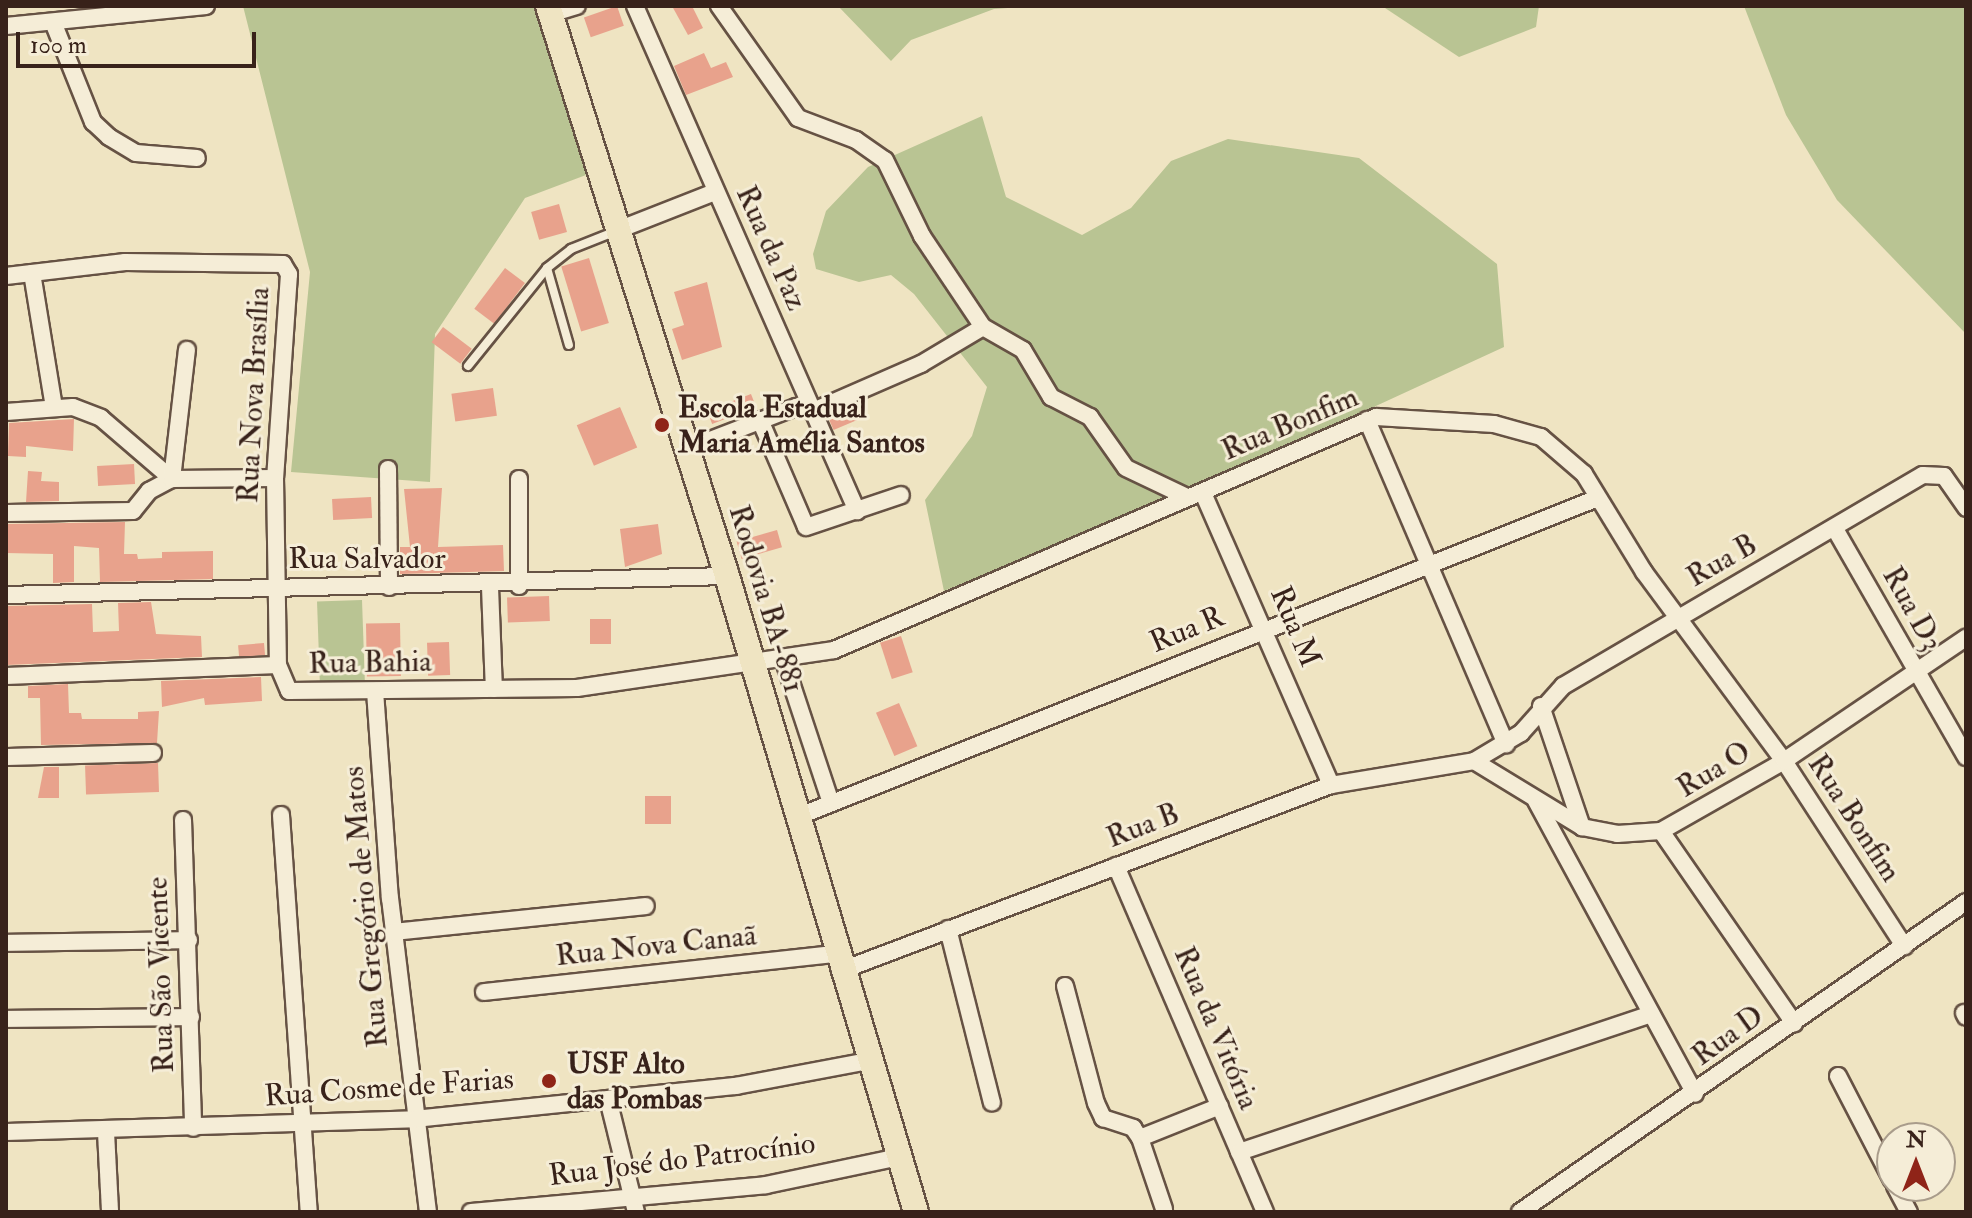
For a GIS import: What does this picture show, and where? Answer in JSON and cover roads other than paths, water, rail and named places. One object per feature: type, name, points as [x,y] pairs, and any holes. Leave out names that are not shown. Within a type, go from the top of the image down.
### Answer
[{"type":"main road","name":"Rodovia BA-881","points":[[549,10],[727,576],[838,962],[916,1212]]},
{"type":"street","points":[[6,26],[206,6]]},
{"type":"street","points":[[549,10],[577,6]]},
{"type":"street","name":"Rua da Paz","points":[[635,6],[857,511]]},
{"type":"street","points":[[719,6],[798,118],[856,140],[885,160],[922,236],[983,327],[1023,350],[1051,397],[1090,417],[1126,468],[1195,495]]},
{"type":"street","points":[[53,22],[93,122],[109,137],[136,153],[197,158]]},
{"type":"street","points":[[618,230],[715,192]]},
{"type":"street","name":"Rua Nova Brasília","points":[[6,276],[125,262],[283,264],[289,274],[275,478],[278,665]]},
{"type":"street","points":[[32,273],[54,407]]},
{"type":"street","points":[[687,449],[796,407],[813,411],[921,364],[983,327]]},
{"type":"street","points":[[172,479],[187,350]]},
{"type":"street","points":[[6,412],[73,407],[101,418],[172,479]]},
{"type":"street","name":"Rua Bonfim","points":[[752,661],[834,650],[1367,420],[1437,417],[1529,432],[1575,463],[1664,601],[1682,616],[1784,761],[1904,946]]},
{"type":"street","points":[[760,420],[807,528],[901,495]]},
{"type":"street","points":[[1367,420],[1427,568],[1506,744]]},
{"type":"street","points":[[388,469],[389,587]]},
{"type":"street","name":"Rua B","points":[[838,962],[948,929],[1331,785],[1474,761],[1506,744],[1563,686],[1936,472],[1966,508]]},
{"type":"street","points":[[6,513],[133,511],[149,491],[172,479],[275,478]]},
{"type":"street","points":[[519,479],[519,586]]},
{"type":"street","name":"Rua M","points":[[1195,495],[1266,628],[1331,785]]},
{"type":"street","name":"Rua R","points":[[797,817],[1598,498]]},
{"type":"street","name":"Rua D3","points":[[1835,529],[1915,674],[1966,757]]},
{"type":"street","name":"Rua Salvador","points":[[6,595],[276,586],[490,587],[727,576]]},
{"type":"street","points":[[490,587],[494,689]]},
{"type":"street","name":"Rua O","points":[[1474,761],[1582,827],[1617,834],[1661,831],[1784,761],[1966,638]]},
{"type":"street","points":[[783,658],[831,803]]},
{"type":"street","name":"Rua Bahia","points":[[6,676],[278,665],[289,691],[605,687],[752,661]]},
{"type":"street","name":"Rua Gregório de Matos","points":[[375,691],[394,932],[428,1212]]},
{"type":"street","points":[[1541,706],[1582,827]]},
{"type":"street","points":[[6,757],[153,753]]},
{"type":"street","points":[[1535,800],[1649,1015],[1695,1094]]},
{"type":"street","points":[[281,815],[309,1212]]},
{"type":"street","name":"Rua São Vicente","points":[[183,820],[193,1128]]},
{"type":"street","points":[[1661,831],[1794,1023]]},
{"type":"street","name":"Rua da Vitória","points":[[1116,866],[1265,1212]]},
{"type":"street","name":"Rua D","points":[[1520,1212],[1695,1094],[1966,902]]},
{"type":"street","points":[[394,932],[646,906]]},
{"type":"street","points":[[948,929],[992,1103]]},
{"type":"street","points":[[6,943],[189,940]]},
{"type":"street","name":"Rua Nova Canaã","points":[[484,992],[838,962]]},
{"type":"street","points":[[1065,986],[1096,1103],[1103,1118],[1133,1128],[1140,1138],[1164,1209]]},
{"type":"street","points":[[1239,1152],[1649,1015]]},
{"type":"street","points":[[6,1019],[191,1017]]},
{"type":"street","name":"Rua Cosme de Farias","points":[[6,1132],[106,1132],[415,1119],[736,1086],[868,1061]]},
{"type":"street","points":[[1838,1076],[1876,1149]]},
{"type":"street","points":[[608,1099],[636,1212]]},
{"type":"street","points":[[1140,1138],[1220,1106]]},
{"type":"street","points":[[106,1132],[110,1212]]},
{"type":"street","name":"Rua José do Patrocínio","points":[[471,1212],[633,1194],[766,1185],[899,1157]]},
{"type":"lane","points":[[468,366],[547,268],[571,249],[618,230]]},
{"type":"lane","points":[[547,268],[569,345]]},
{"type":"place","name":"Escola Estadual Maria Amélia Santos","points":[[662,425]]},
{"type":"place","name":"USF Alto das Pombas","points":[[549,1081]]}]
